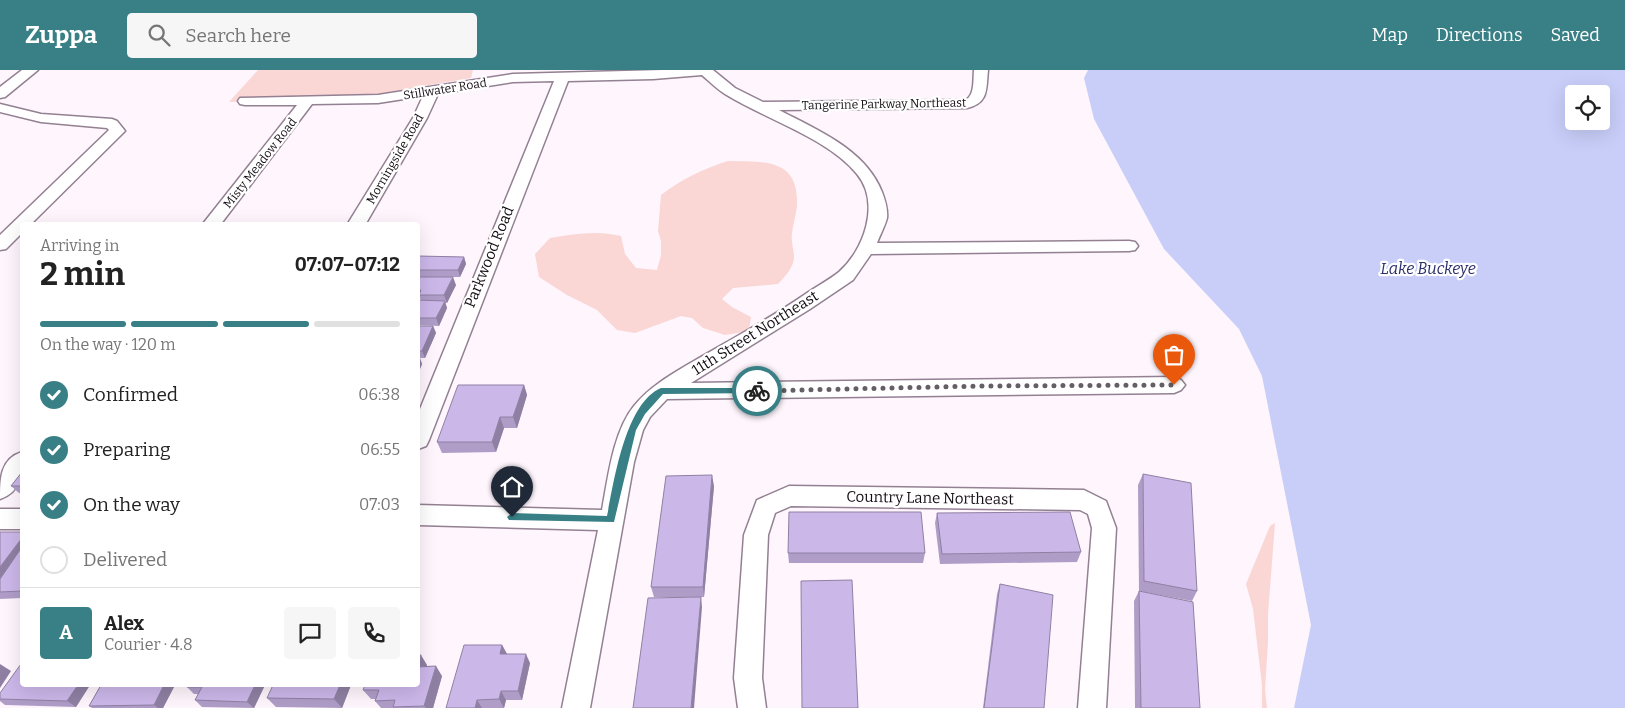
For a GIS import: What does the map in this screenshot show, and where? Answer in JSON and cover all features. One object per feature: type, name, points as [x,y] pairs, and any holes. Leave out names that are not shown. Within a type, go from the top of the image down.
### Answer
[{"type":"street","points":[[0,94],[31,70]]},
{"type":"street","name":"Tangerine Parkway Northeast","points":[[760,106],[967,104],[974,102],[978,97],[981,70]]},
{"type":"street","name":"11th Street Northeast","points":[[576,708],[623,462],[632,430],[641,412],[661,391],[803,305],[846,276],[866,249],[878,218],[878,204],[874,190],[863,171],[836,148],[730,91],[704,71]]},
{"type":"street","name":"Stillwater Road","points":[[245,101],[378,99],[513,78],[653,75],[704,71]]},
{"type":"street","name":"Parkwood Road","points":[[420,435],[563,76]]},
{"type":"street","name":"Morningside Road","points":[[358,222],[420,118],[432,92]]},
{"type":"street","name":"Misty Meadow Road","points":[[213,222],[308,100]]},
{"type":"street","points":[[0,108],[41,118],[112,124],[118,131],[24,222]]},
{"type":"street","points":[[0,245],[20,226]]},
{"type":"street","points":[[866,249],[1129,246]]},
{"type":"street","points":[[661,391],[1174,385]]},
{"type":"street","points":[[0,490],[20,464]]},
{"type":"street","name":"Country Lane Northeast","points":[[752,708],[748,678],[756,536],[765,508],[789,496],[1084,500],[1098,508],[1104,528],[1092,708]]},
{"type":"street","points":[[420,515],[611,520]]},
{"type":"street","points":[[0,519],[20,519]]},
{"type":"shaded area","points":[[258,70],[473,70],[471,78],[371,95],[229,102]]},
{"type":"shaded area","points":[[728,161],[767,163],[777,166],[786,171],[792,179],[796,190],[797,206],[792,230],[794,259],[789,271],[778,284],[733,288],[722,299],[732,307],[751,317],[749,329],[725,335],[703,328],[692,318],[681,316],[635,333],[617,330],[597,310],[567,295],[539,277],[535,254],[550,238],[586,233],[621,236],[625,254],[636,268],[657,270],[661,255],[661,241],[658,231],[661,195],[693,175]]},
{"type":"shaded area","points":[[1275,523],[1268,614],[1265,690],[1267,708],[1262,708],[1262,685],[1253,609],[1246,584],[1270,526]]},
{"type":"water","name":"Lake Buckeye","points":[[1088,70],[1625,70],[1625,708],[1294,708],[1311,625],[1262,376],[1239,329],[1164,249],[1094,119],[1084,78]]},
{"type":"building","points":[[420,256],[464,257],[458,270],[420,270]]},
{"type":"building","points":[[420,277],[453,277],[444,295],[420,295]]},
{"type":"building","points":[[420,300],[445,301],[436,318],[420,318]]},
{"type":"building","points":[[420,326],[433,326],[422,351],[420,351]]},
{"type":"building","points":[[458,385],[524,385],[513,417],[500,417],[492,442],[437,442]]},
{"type":"building","points":[[1143,474],[1191,483],[1197,591],[1144,581]]},
{"type":"building","points":[[20,475],[20,486],[11,486]]},
{"type":"building","points":[[712,475],[703,587],[651,587],[666,476]]},
{"type":"building","points":[[789,512],[921,512],[925,553],[788,553]]},
{"type":"building","points":[[1070,512],[1081,552],[942,554],[937,513]]},
{"type":"building","points":[[0,532],[20,532],[20,541],[0,567]]},
{"type":"building","points":[[20,550],[20,591],[0,592],[0,579]]},
{"type":"building","points":[[852,580],[858,708],[802,708],[801,581]]},
{"type":"building","points":[[1000,584],[1053,595],[1044,708],[984,708]]},
{"type":"building","points":[[1139,591],[1193,602],[1200,708],[1141,708]]},
{"type":"building","points":[[701,597],[691,708],[633,708],[648,598]]},
{"type":"building","points":[[464,645],[502,645],[500,654],[526,654],[518,691],[501,691],[499,699],[477,700],[475,708],[446,708]]},
{"type":"building","points":[[20,665],[20,687],[77,687],[67,701],[0,699],[0,693]]},
{"type":"building","points":[[436,666],[424,706],[393,707],[395,700],[375,701],[379,690],[363,690],[364,687],[420,687],[420,667]]},
{"type":"building","points":[[100,687],[163,687],[154,705],[89,706]]},
{"type":"building","points":[[202,687],[254,687],[247,702],[195,700]]},
{"type":"building","points":[[272,687],[339,687],[334,699],[267,698]]},
{"type":"way so far","points":[[757,391],[982,386],[1174,385]]},
{"type":"route","points":[[512,517],[611,520],[632,430],[641,412],[661,391],[757,391]]}]
